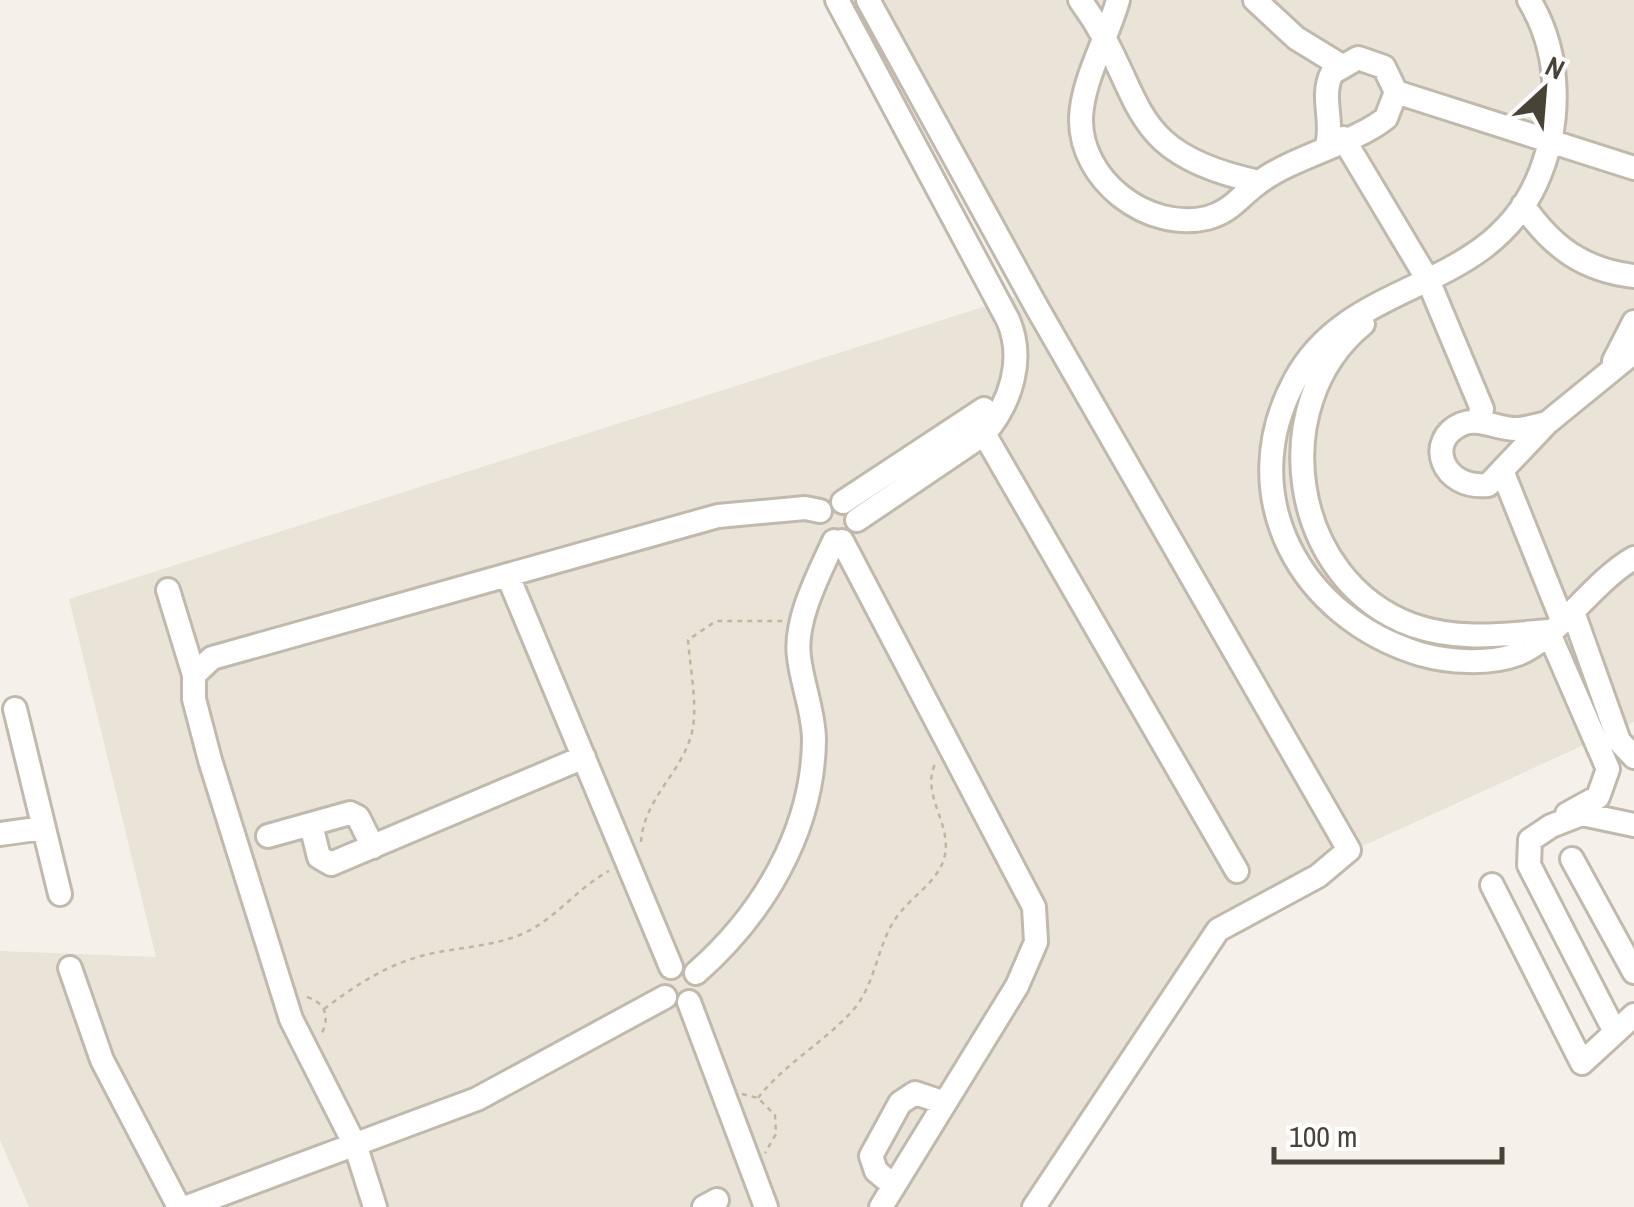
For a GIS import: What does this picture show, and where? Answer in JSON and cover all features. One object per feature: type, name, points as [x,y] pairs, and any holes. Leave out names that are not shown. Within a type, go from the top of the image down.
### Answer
[{"type":"street","points":[[837,0],[1008,320],[1015,337],[1017,374],[998,418],[979,426],[850,511]]},
{"type":"street","points":[[868,0],[1036,306],[1349,850],[1318,876],[1218,930],[1034,1207]]},
{"type":"street","points":[[1080,0],[1108,38],[1132,102],[1154,133],[1198,164],[1259,182]]},
{"type":"street","points":[[1118,0],[1081,116],[1094,166],[1107,184],[1138,208],[1188,221],[1224,212],[1259,182],[1335,142],[1386,118],[1396,92],[1390,74],[1376,62],[1358,58],[1340,65],[1326,84],[1335,142],[1428,280],[1482,409],[1477,421]]},
{"type":"street","points":[[1255,0],[1296,38],[1340,65]]},
{"type":"street","points":[[1529,0],[1551,58],[1555,86],[1550,140],[1524,205],[1482,251],[1353,317],[1321,344],[1296,378],[1279,416],[1272,457],[1273,499],[1301,570],[1332,608],[1366,633],[1445,661],[1518,654],[1634,558]]},
{"type":"street","points":[[1396,92],[1634,168]]},
{"type":"street","points":[[1524,205],[1544,235],[1572,258],[1605,272],[1634,276]]},
{"type":"street","points":[[1428,280],[1357,328],[1324,368],[1305,414],[1300,465],[1312,522],[1330,556],[1366,598],[1410,624],[1462,637],[1561,621]]},
{"type":"street","points":[[1609,368],[1634,322]]},
{"type":"street","points":[[1547,423],[1518,429],[1477,421],[1458,426],[1444,440],[1442,460],[1451,478],[1468,487],[1488,485],[1504,473],[1547,423],[1609,368],[1634,352]]},
{"type":"street","points":[[979,426],[1236,871]]},
{"type":"street","points":[[1504,473],[1561,621],[1608,769],[1598,797],[1522,838],[1520,850],[1616,1032]]},
{"type":"street","points":[[850,511],[830,502],[820,511],[818,526],[838,541],[950,745],[1034,907],[1036,942],[1017,986],[881,1207]]},
{"type":"street","points":[[194,675],[212,658],[718,516],[805,508],[820,511]]},
{"type":"street","points":[[696,973],[732,941],[763,901],[788,852],[802,810],[814,738],[798,652],[813,586],[838,541],[853,533],[850,511]]},
{"type":"street","points":[[1284,534],[1305,534],[1312,522]]},
{"type":"street","points":[[1301,570],[1307,555],[1314,552],[1330,556]]},
{"type":"street","points":[[508,576],[670,966]]},
{"type":"street","points":[[168,590],[194,675],[194,699],[210,760],[286,1002],[356,1147],[375,1207]]},
{"type":"street","points":[[1561,621],[1619,741],[1634,758]]},
{"type":"street","points":[[15,709],[60,894]]},
{"type":"street","points":[[311,824],[324,862],[331,864],[584,757]]},
{"type":"street","points":[[268,836],[353,814],[374,847]]},
{"type":"street","points":[[1529,865],[1528,848],[1534,835],[1566,820],[1582,814],[1634,824]]},
{"type":"street","points":[[0,834],[43,828]]},
{"type":"street","points":[[1572,859],[1634,972]]},
{"type":"street","points":[[1492,885],[1582,1064],[1634,1015]]},
{"type":"street","points":[[670,966],[684,965],[696,973]]},
{"type":"street","points":[[670,966],[660,980],[665,997],[676,1004],[689,1002],[698,992],[696,973]]},
{"type":"street","points":[[70,968],[102,1060],[179,1207]]},
{"type":"street","points":[[187,1207],[477,1099],[665,997]]},
{"type":"street","points":[[689,1002],[766,1207]]},
{"type":"street","points":[[893,1185],[876,1171],[870,1156],[900,1102],[915,1093],[945,1103]]},
{"type":"path","points":[[758,1098],[783,1068],[854,1008],[865,991],[890,928],[928,886],[944,858],[944,840],[928,784],[936,762],[950,745]]},
{"type":"path","points":[[286,1002],[304,997],[324,1009],[327,1018],[322,1034],[305,1046]]},
{"type":"shaded area","points":[[878,0],[1634,0],[1634,722],[1363,846],[1082,367]]},
{"type":"shaded area","points":[[1014,297],[1339,847],[1202,930],[1033,1190],[1041,1207],[29,1207],[0,1140],[0,951],[156,957],[69,599]]}]
